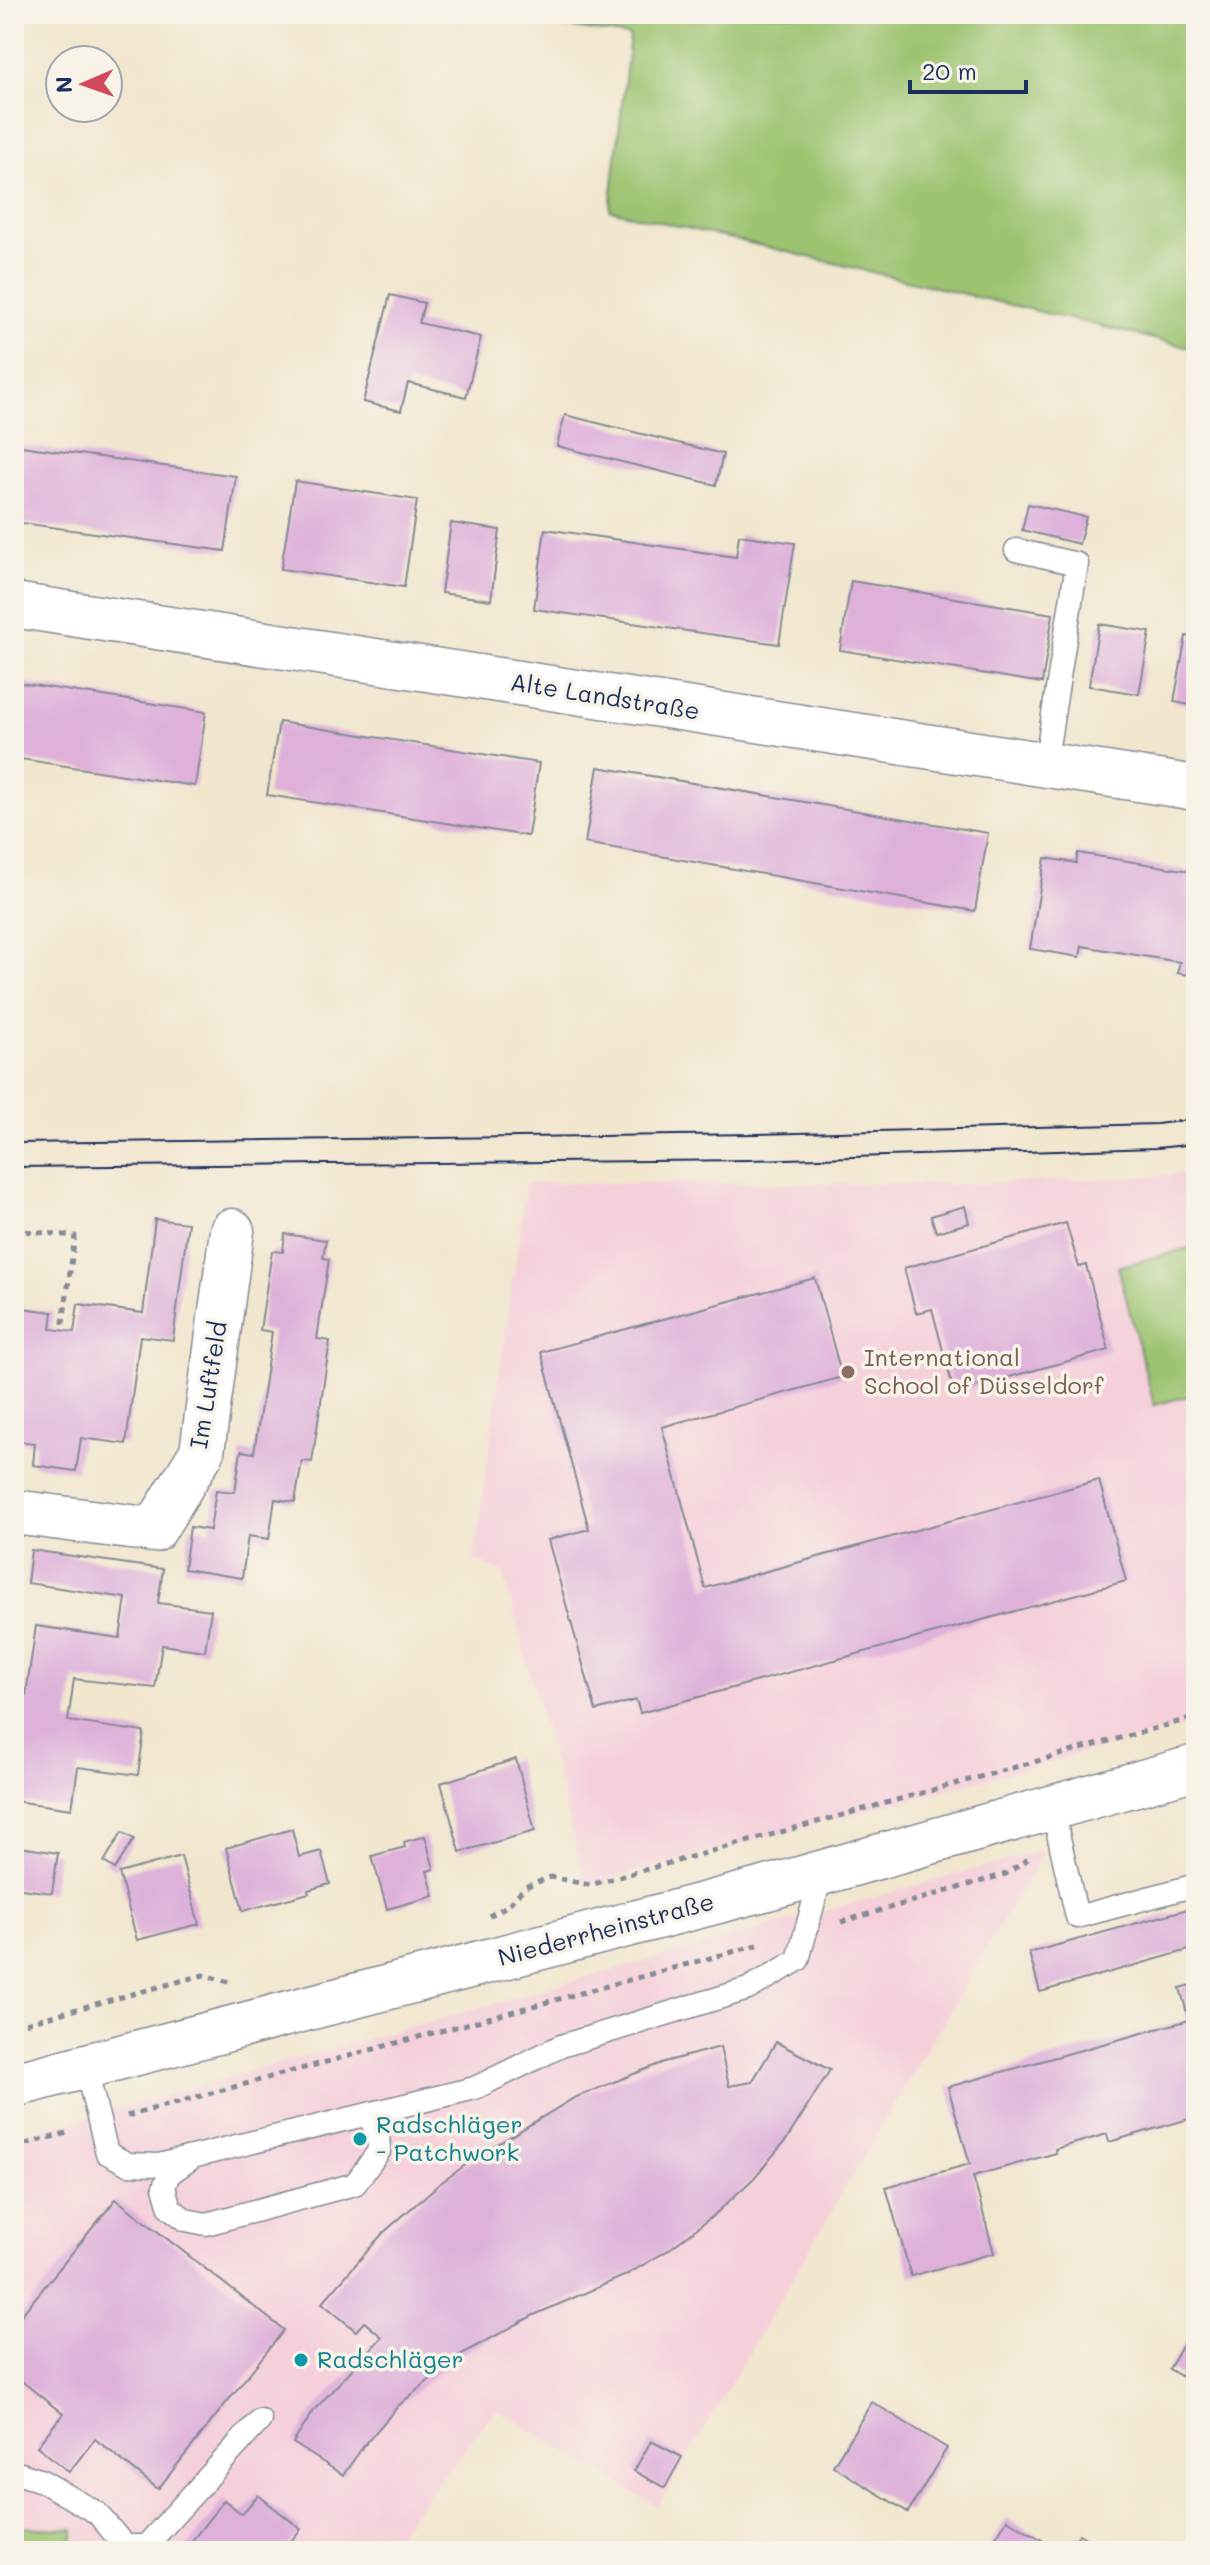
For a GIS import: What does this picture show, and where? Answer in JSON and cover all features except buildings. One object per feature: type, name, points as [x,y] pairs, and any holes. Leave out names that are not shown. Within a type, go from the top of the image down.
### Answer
[{"type":"street","name":"Alte Landstraße","points":[[14,605],[1196,788]]},
{"type":"street","name":"Im Luftfeld","points":[[14,1512],[154,1530],[202,1452],[232,1231]]},
{"type":"street","name":"Niederrheinstraße","points":[[14,2085],[822,1872],[1056,1824],[1196,1767]]},
{"type":"lane","points":[[1016,550],[1077,564],[1045,765]]},
{"type":"lane","points":[[1056,1824],[1077,1917],[1196,1885]]},
{"type":"lane","points":[[85,2065],[107,2153],[128,2164],[159,2165],[475,2088],[561,2046],[748,1989],[798,1960],[822,1872]]},
{"type":"lane","points":[[193,2157],[169,2174],[164,2187],[170,2208],[186,2220],[206,2224],[355,2184],[379,2151],[378,2132],[367,2115]]},
{"type":"lane","points":[[14,2472],[42,2481],[97,2513],[125,2546],[146,2546],[260,2420]]},
{"type":"path","points":[[14,1230],[75,1236],[62,1330]]},
{"type":"path","points":[[479,1921],[507,1906],[525,1887],[551,1877],[590,1885],[1196,1717]]},
{"type":"path","points":[[122,2118],[807,1932],[1006,1874],[1045,1847],[1056,1824]]},
{"type":"path","points":[[14,2026],[203,1975],[239,1985]]},
{"type":"shaded area","name":"International School of Düsseldorf","points":[[1196,1172],[1196,1723],[586,1885],[503,1573],[474,1560],[526,1183],[967,1184]]},
{"type":"shaded area","points":[[1044,1850],[658,2507],[496,2409],[384,2551],[14,2551],[14,2137]]},
{"type":"green space","points":[[478,14],[1196,14],[1196,349],[610,210],[630,36]]},
{"type":"green space","points":[[1196,1246],[1196,1394],[1154,1405],[1118,1267]]},
{"type":"green space","points":[[14,2527],[73,2529],[72,2551],[14,2551]]},
{"type":"tram line","points":[[14,1143],[758,1134],[1157,1124],[1196,1119]]},
{"type":"tram line","points":[[14,1167],[751,1160],[1157,1148],[1196,1144]]},
{"type":"place","name":"International School of Düsseldorf","points":[[848,1372]]},
{"type":"place","name":"Radschläger - Patchwork","points":[[360,2139]]},
{"type":"place","name":"Radschläger","points":[[301,2360]]}]
